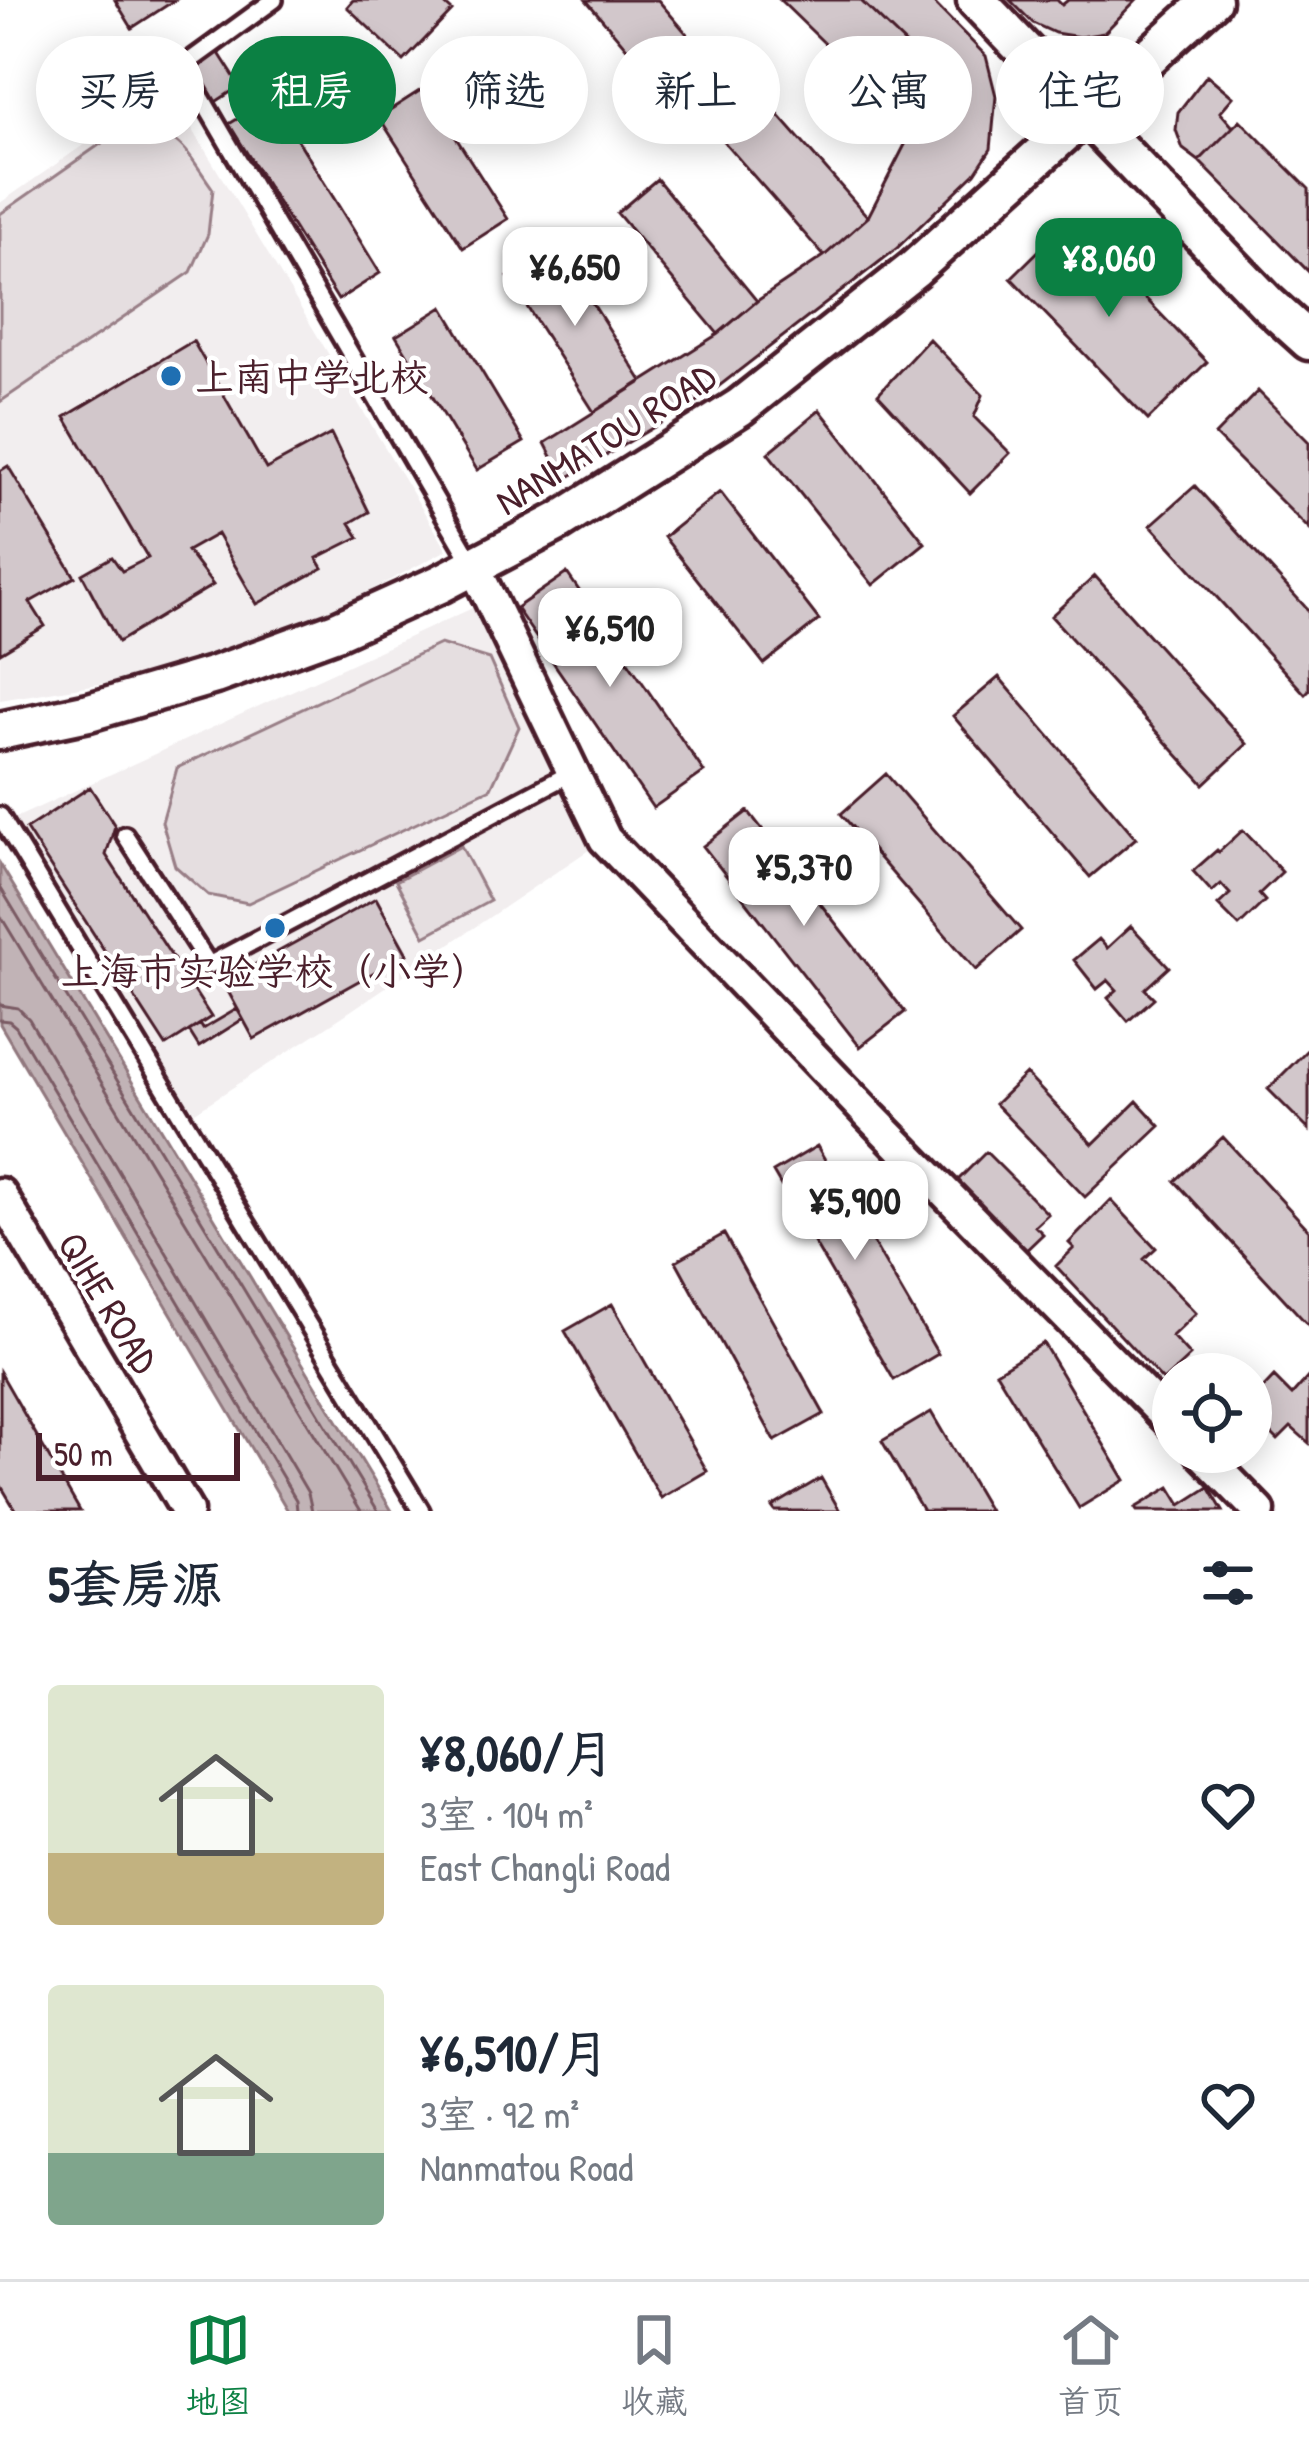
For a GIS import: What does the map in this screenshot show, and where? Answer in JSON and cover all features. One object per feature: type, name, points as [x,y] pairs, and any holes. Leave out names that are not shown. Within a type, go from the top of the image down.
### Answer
[{"type":"street","points":[[976,0],[1012,36]]},
{"type":"street","name":"NANMATOU ROAD","points":[[1164,43],[1212,0]]},
{"type":"street","name":"NANMATOU ROAD","points":[[0,731],[89,712],[214,675],[336,631],[560,520],[740,407],[914,269],[1052,144]]},
{"type":"street","points":[[1117,144],[1309,341]]},
{"type":"street","points":[[474,566],[605,839],[1152,1403]]},
{"type":"street","name":"QIHE ROAD","points":[[0,1194],[187,1511]]},
{"type":"street","points":[[1222,1473],[1259,1511]]},
{"type":"lane","points":[[274,0],[183,66],[474,566]]},
{"type":"lane","points":[[125,836],[209,965],[573,772]]},
{"type":"lane","points":[[0,816],[421,1511]]},
{"type":"shaded area","name":"上南中学北校","points":[[85,144],[201,144],[447,550],[320,617],[136,678],[0,700],[0,203]]},
{"type":"shaded area","points":[[100,144],[180,144],[213,189],[208,234],[191,272],[0,402],[0,214]]},
{"type":"shaded area","name":"上海市实验学校（小学）","points":[[490,600],[605,839],[195,1112],[160,1067],[11,820]]},
{"type":"shaded area","points":[[440,644],[489,659],[519,727],[491,788],[248,903],[208,895],[175,866],[162,822],[177,768]]},
{"type":"shaded area","points":[[461,846],[490,901],[425,936],[396,881]]},
{"type":"water","points":[[0,864],[392,1511],[288,1511],[0,1024]]},
{"type":"building","points":[[115,0],[175,0],[132,28]]},
{"type":"building","points":[[353,0],[440,0],[452,11],[428,36],[420,36],[420,44],[404,61],[396,53],[396,36],[378,36],[347,7]]},
{"type":"building","points":[[586,0],[658,0],[689,36],[617,36]]},
{"type":"building","points":[[780,0],[860,0],[897,36],[817,36]]},
{"type":"building","points":[[860,0],[931,0],[966,36],[897,36]]},
{"type":"building","points":[[1010,0],[1057,0],[1062,5],[1068,0],[1136,0],[1104,33],[1074,36],[1033,23]]},
{"type":"building","points":[[972,42],[986,56],[996,96],[991,149],[975,173],[896,249],[705,397],[564,480],[545,443],[718,334],[824,256],[868,217],[905,144],[972,144]]},
{"type":"building","points":[[215,47],[228,67],[228,94],[214,103],[204,88],[204,54]]},
{"type":"building","points":[[1207,75],[1233,97],[1220,112],[1233,127],[1199,161],[1183,149],[1176,130],[1178,112]]},
{"type":"building","points":[[420,91],[420,144],[460,144],[508,219],[463,248],[396,144],[396,106]]},
{"type":"building","points":[[780,117],[868,217],[824,256],[726,144],[780,144]]},
{"type":"building","points":[[1240,120],[1309,189],[1309,272],[1199,161]]},
{"type":"building","points":[[241,144],[300,144],[380,273],[338,300]]},
{"type":"building","points":[[657,179],[757,301],[718,334],[617,213]]},
{"type":"building","points":[[1070,220],[1207,362],[1148,420],[1011,278]]},
{"type":"building","points":[[556,246],[642,381],[594,412],[508,277]]},
{"type":"building","points":[[443,307],[524,442],[477,470],[396,336]]},
{"type":"building","points":[[929,339],[983,395],[974,417],[1010,453],[970,493],[878,394]]},
{"type":"building","points":[[193,341],[266,469],[331,434],[369,512],[350,523],[359,537],[317,558],[323,568],[257,604],[217,534],[187,551],[213,585],[118,642],[82,574],[112,557],[122,571],[148,558],[65,417]]},
{"type":"building","points":[[1258,391],[1309,442],[1309,529],[1215,435]]},
{"type":"building","points":[[820,410],[925,543],[873,585],[768,453]]},
{"type":"building","points":[[8,466],[75,577],[30,602],[45,626],[0,653],[0,471]]},
{"type":"building","points":[[1195,486],[1309,611],[1309,690],[1305,694],[1151,525]]},
{"type":"building","points":[[720,492],[819,620],[764,664],[664,537]]},
{"type":"building","points":[[567,573],[704,772],[653,808],[516,608]]},
{"type":"building","points":[[1095,576],[1247,744],[1204,784],[1051,616]]},
{"type":"building","points":[[999,677],[1136,838],[1090,877],[953,716]]},
{"type":"building","points":[[886,774],[1021,930],[976,970],[841,814]]},
{"type":"building","points":[[90,787],[115,826],[106,855],[211,1017],[166,1046],[26,829]]},
{"type":"building","points":[[748,811],[905,1012],[860,1047],[703,846]]},
{"type":"building","points":[[1243,830],[1282,872],[1259,894],[1265,901],[1239,926],[1218,905],[1230,894],[1221,884],[1212,892],[1193,871]]},
{"type":"building","points":[[376,898],[407,954],[254,1039],[223,982]]},
{"type":"building","points":[[1131,926],[1169,967],[1145,989],[1154,998],[1128,1021],[1108,998],[1117,990],[1108,980],[1097,989],[1074,960],[1099,939],[1107,948]]},
{"type":"building","points":[[237,1009],[243,1019],[199,1047],[189,1031],[200,1024],[203,1029]]},
{"type":"building","points":[[1309,1048],[1309,1130],[1268,1089]]},
{"type":"building","points":[[1026,1074],[1093,1144],[1137,1101],[1160,1126],[1085,1197],[995,1104]]},
{"type":"building","points":[[1223,1137],[1309,1230],[1309,1326],[1175,1181]]},
{"type":"building","points":[[817,1146],[938,1354],[894,1380],[773,1172]]},
{"type":"building","points":[[986,1152],[1048,1214],[1035,1226],[1043,1234],[1021,1255],[954,1184]]},
{"type":"building","points":[[1111,1200],[1156,1248],[1144,1259],[1196,1313],[1172,1336],[1187,1353],[1152,1353],[1152,1369],[1056,1266],[1074,1248],[1069,1243]]},
{"type":"building","points":[[724,1234],[824,1414],[775,1441],[676,1261]]},
{"type":"building","points":[[612,1304],[707,1471],[661,1498],[565,1331]]},
{"type":"building","points":[[1043,1343],[1125,1480],[1079,1508],[996,1372]]},
{"type":"building","points":[[0,1372],[80,1511],[16,1511],[0,1484]]},
{"type":"building","points":[[1309,1376],[1309,1443],[1291,1427],[1278,1440],[1272,1434],[1272,1379],[1292,1395]]},
{"type":"building","points":[[931,1412],[989,1511],[923,1511],[882,1441]]},
{"type":"building","points":[[821,1478],[840,1511],[775,1511],[772,1507]]},
{"type":"building","points":[[1170,1487],[1181,1505],[1209,1487],[1223,1511],[1135,1508]]},
{"type":"place","name":"上南中学北校","points":[[171,376]]},
{"type":"place","name":"上海市实验学校（小学）","points":[[275,928]]}]
